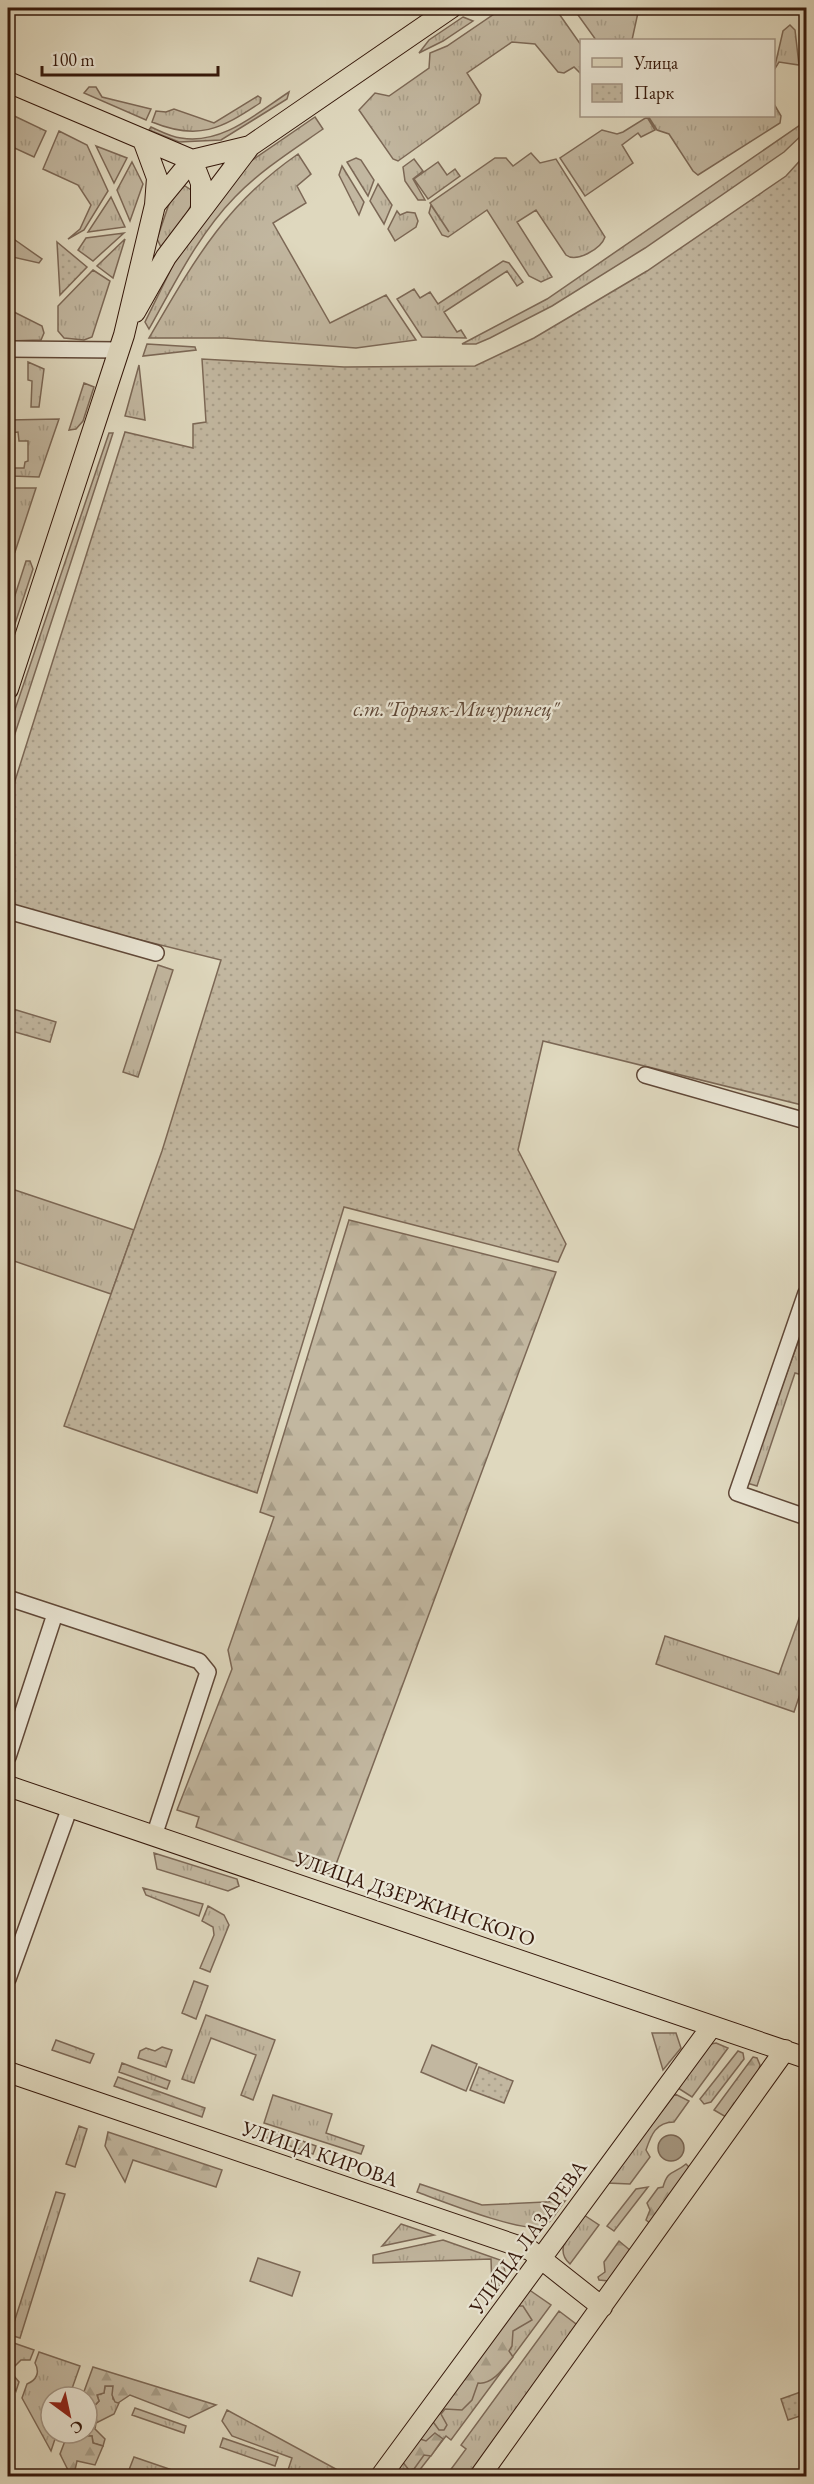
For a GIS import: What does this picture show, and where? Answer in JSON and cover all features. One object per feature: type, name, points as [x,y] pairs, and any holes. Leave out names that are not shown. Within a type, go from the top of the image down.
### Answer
[{"type":"main road","points":[[125,330],[166,257],[201,207],[250,146],[451,8]]},
{"type":"main road","points":[[8,82],[192,160],[250,146]]},
{"type":"main road","points":[[8,689],[125,330],[155,205],[157,178],[143,140]]},
{"type":"main road","points":[[155,205],[192,160]]},
{"type":"main road","points":[[192,160],[201,183],[201,207]]},
{"type":"main road","points":[[143,249],[166,257]]},
{"type":"main road","name":"УЛИЦА ДЗЕРЖИНСКОГО","points":[[8,1786],[807,2058]]},
{"type":"main road","name":"УЛИЦА ЛАЗАРЕВА","points":[[381,2476],[712,2026]]},
{"type":"main road","points":[[480,2476],[785,2050]]},
{"type":"main road","name":"УЛИЦА КИРОВА","points":[[8,2072],[530,2250],[602,2307]]},
{"type":"street","points":[[8,349],[120,350]]},
{"type":"street","points":[[8,911],[156,953]]},
{"type":"street","points":[[645,1075],[807,1121]]},
{"type":"street","points":[[807,1293],[738,1493],[807,1517]]},
{"type":"street","points":[[8,1599],[199,1661],[208,1672],[154,1836]]},
{"type":"street","points":[[8,1757],[55,1614]]},
{"type":"street","points":[[8,1979],[70,1807]]},
{"type":"green space","points":[[503,8],[555,8],[580,44],[580,73],[574,67],[564,73],[558,72],[535,44],[512,42],[467,73],[481,95],[479,103],[398,161],[393,159],[359,110],[375,93],[389,96],[429,68],[430,53],[447,46]]},
{"type":"green space","points":[[573,8],[639,8],[632,39],[595,39]]},
{"type":"green space","points":[[463,17],[473,21],[443,41],[419,53],[429,40]]},
{"type":"green space","points":[[790,25],[795,30],[799,65],[779,62],[775,68],[775,66],[783,31]]},
{"type":"green space","points":[[89,87],[96,87],[102,97],[151,109],[146,120],[84,93]]},
{"type":"green space","points":[[289,92],[287,99],[221,140],[179,142],[149,130],[151,127],[181,138],[211,137],[252,118]]},
{"type":"green space","points":[[258,96],[261,98],[260,103],[233,120],[209,129],[183,131],[152,122],[156,111],[166,112],[174,109],[214,123]]},
{"type":"green space","points":[[775,106],[781,116],[780,123],[698,175],[669,134],[657,130],[649,117],[775,117]]},
{"type":"green space","points":[[8,113],[46,131],[34,157],[8,145]]},
{"type":"green space","points":[[315,117],[323,129],[255,178],[235,197],[210,227],[188,260],[149,329],[145,322],[176,259],[248,163]]},
{"type":"green space","points":[[647,117],[655,130],[641,137],[638,133],[622,145],[633,163],[585,196],[560,158],[602,130],[617,134]]},
{"type":"green space","points":[[806,121],[806,131],[784,152],[645,248],[552,306],[476,344],[462,344],[547,299]]},
{"type":"green space","points":[[59,131],[87,145],[108,191],[84,230],[68,239],[80,229],[91,205],[78,185],[43,169]]},
{"type":"green space","points":[[96,146],[127,158],[114,183]]},
{"type":"green space","points":[[531,153],[540,163],[556,159],[605,237],[599,246],[588,254],[570,257],[566,255],[536,210],[517,222],[552,277],[541,282],[529,276],[487,210],[448,237],[442,235],[429,213],[431,205],[449,232],[430,203],[495,158],[506,158],[513,166]]},
{"type":"green space","points":[[298,154],[311,174],[297,186],[306,203],[273,223],[330,323],[386,295],[416,340],[356,348],[225,338],[149,338],[212,237],[250,194],[272,173]]},
{"type":"green space","name":"с.т.\"Горняк-Мичуринец\"","points":[[806,154],[806,1106],[543,1041],[518,1150],[566,1244],[558,1262],[344,1207],[257,1493],[64,1426],[162,1151],[221,960],[8,907],[8,803],[125,432],[193,448],[193,424],[206,422],[202,359],[344,367],[475,366],[534,338],[647,271],[786,176]]},
{"type":"green space","points":[[356,158],[361,160],[374,180],[368,196],[347,162]]},
{"type":"green space","points":[[414,159],[423,171],[413,179],[425,200],[418,200],[405,181],[403,167]]},
{"type":"green space","points":[[132,162],[143,184],[130,221],[117,190]]},
{"type":"green space","points":[[438,162],[447,175],[455,169],[460,176],[428,199],[414,179]]},
{"type":"green space","points":[[342,166],[364,202],[359,215],[339,175]]},
{"type":"green space","points":[[378,184],[392,205],[384,224],[370,201]]},
{"type":"green space","points":[[180,186],[185,186],[194,192],[193,198],[187,215],[177,231],[161,247],[157,239],[173,192]]},
{"type":"green space","points":[[111,197],[125,227],[88,232]]},
{"type":"green space","points":[[397,211],[400,215],[407,212],[415,213],[418,221],[416,227],[395,241],[388,229]]},
{"type":"green space","points":[[124,233],[93,261],[78,250],[86,238]]},
{"type":"green space","points":[[8,235],[42,259],[39,263],[8,256]]},
{"type":"green space","points":[[125,239],[113,278],[97,266]]},
{"type":"green space","points":[[57,242],[87,267],[60,295]]},
{"type":"green space","points":[[503,261],[509,263],[523,282],[517,286],[507,271],[444,312],[457,332],[461,330],[466,338],[422,337],[397,299],[414,289],[420,298],[430,292],[438,304]]},
{"type":"green space","points":[[93,270],[110,281],[92,337],[84,340],[64,338],[58,331],[58,306]]},
{"type":"green space","points":[[8,309],[42,326],[44,333],[41,340],[8,341]]},
{"type":"green space","points":[[147,344],[195,347],[196,350],[143,356]]},
{"type":"green space","points":[[28,362],[44,369],[39,407],[31,407],[32,381],[28,380]]},
{"type":"green space","points":[[139,365],[145,420],[125,416]]},
{"type":"green space","points":[[84,383],[94,387],[83,421],[76,429],[69,430]]},
{"type":"green space","points":[[59,419],[39,477],[12,476],[13,468],[24,468],[25,462],[28,461],[28,441],[19,441],[18,432],[8,433],[8,420]]},
{"type":"green space","points":[[109,433],[113,433],[8,755],[8,730]]},
{"type":"green space","points":[[10,488],[36,488],[15,552],[8,546]]},
{"type":"green space","points":[[26,561],[30,561],[33,569],[8,645],[8,617]]},
{"type":"green space","points":[[158,965],[173,970],[138,1077],[123,1072]]},
{"type":"green space","points":[[13,1009],[56,1022],[50,1042],[8,1030]]},
{"type":"green space","points":[[9,1188],[134,1230],[111,1294],[8,1259]]},
{"type":"green space","points":[[349,1220],[556,1272],[332,1875],[196,1827],[199,1817],[177,1810],[232,1669],[228,1650],[274,1517],[260,1512]]},
{"type":"green space","points":[[806,1320],[806,1376],[795,1373],[757,1486],[747,1483]]},
{"type":"green space","points":[[806,1599],[806,1676],[794,1712],[656,1664],[665,1636],[779,1674]]},
{"type":"green space","points":[[154,1853],[237,1879],[239,1886],[228,1891],[157,1869]]},
{"type":"green space","points":[[143,1888],[203,1904],[199,1916],[146,1895]]},
{"type":"green space","points":[[208,1906],[224,1915],[229,1925],[210,1972],[200,1968],[214,1935],[213,1927],[202,1921]]},
{"type":"green space","points":[[194,1981],[208,1986],[196,2019],[182,2013]]},
{"type":"green space","points":[[206,2015],[275,2040],[253,2100],[241,2095],[256,2055],[211,2038],[194,2083],[182,2079]]},
{"type":"green space","points":[[652,2033],[676,2033],[681,2048],[663,2070]]},
{"type":"green space","points":[[56,2040],[94,2054],[90,2063],[52,2050]]},
{"type":"green space","points":[[716,2043],[728,2048],[692,2097],[678,2088],[711,2044]]},
{"type":"green space","points":[[432,2045],[477,2064],[466,2091],[421,2072]]},
{"type":"green space","points":[[162,2047],[172,2050],[166,2067],[138,2058],[140,2051],[146,2048],[155,2051]]},
{"type":"green space","points":[[738,2051],[743,2053],[744,2059],[711,2102],[704,2104],[700,2099]]},
{"type":"green space","points":[[753,2057],[757,2058],[760,2065],[758,2074],[726,2117],[714,2110]]},
{"type":"green space","points":[[122,2063],[170,2081],[167,2089],[119,2072]]},
{"type":"green space","points":[[479,2067],[513,2081],[504,2103],[470,2090]]},
{"type":"green space","points":[[118,2077],[205,2108],[202,2117],[114,2086]]},
{"type":"green space","points":[[675,2094],[689,2101],[674,2122],[663,2124],[655,2130],[646,2150],[650,2157],[630,2184],[607,2183]]},
{"type":"green space","points":[[273,2095],[332,2114],[326,2133],[364,2146],[361,2154],[264,2123]]},
{"type":"green space","points":[[258,2125],[316,2146],[313,2154],[259,2135]]},
{"type":"green space","points":[[79,2126],[87,2129],[75,2167],[66,2164]]},
{"type":"green space","points":[[108,2132],[222,2170],[216,2187],[133,2160],[125,2182],[105,2146]]},
{"type":"green space","points":[[686,2164],[691,2169],[651,2224],[646,2220],[650,2210],[647,2203],[658,2188],[663,2187],[669,2175]]},
{"type":"green space","points":[[420,2184],[482,2205],[565,2201],[544,2226],[520,2226],[417,2192]]},
{"type":"green space","points":[[648,2187],[614,2231],[607,2226],[636,2189]]},
{"type":"green space","points":[[56,2192],[65,2194],[20,2338],[10,2335]]},
{"type":"green space","points":[[584,2215],[599,2225],[570,2264],[563,2252],[564,2245],[570,2232]]},
{"type":"green space","points":[[401,2224],[434,2235],[382,2246]]},
{"type":"green space","points":[[443,2240],[503,2261],[506,2278],[497,2289],[492,2289],[491,2259],[373,2263],[373,2255]]},
{"type":"green space","points":[[619,2241],[631,2251],[609,2281],[599,2280],[598,2277],[605,2272],[604,2262]]},
{"type":"green space","points":[[258,2258],[300,2272],[292,2296],[250,2281]]},
{"type":"green space","points":[[528,2289],[551,2305],[451,2440],[446,2436],[415,2476],[404,2476],[394,2469]]},
{"type":"green space","points":[[515,2306],[523,2306],[532,2320],[513,2331],[512,2346],[509,2351],[513,2357],[493,2379],[478,2383],[472,2400],[462,2410],[445,2409],[441,2414],[447,2425],[444,2430],[439,2430],[431,2419]]},
{"type":"green space","points":[[559,2311],[580,2327],[471,2476],[446,2476],[466,2449],[461,2445]]},
{"type":"green space","points":[[8,2341],[34,2350],[30,2360],[21,2360],[13,2368],[14,2376],[19,2382],[16,2391],[8,2376]]},
{"type":"green space","points":[[39,2352],[80,2366],[73,2385],[39,2385],[39,2429],[22,2398],[27,2384],[37,2375],[35,2363]]},
{"type":"green space","points":[[93,2367],[216,2405],[189,2418],[130,2395],[118,2403],[112,2395],[113,2386],[105,2386],[104,2393],[99,2394],[99,2385],[86,2385]]},
{"type":"green space","points":[[105,2386],[113,2386],[113,2399],[119,2403],[114,2414],[99,2422],[99,2394],[104,2393]]},
{"type":"green space","points":[[806,2390],[806,2414],[788,2420],[781,2399]]},
{"type":"green space","points":[[135,2408],[186,2426],[184,2433],[132,2415]]},
{"type":"green space","points":[[227,2410],[345,2474],[343,2476],[286,2476],[292,2458],[232,2436],[222,2421]]},
{"type":"green space","points":[[99,2433],[105,2439],[103,2446],[99,2445]]},
{"type":"green space","points":[[435,2433],[443,2439],[431,2456],[424,2455],[414,2469],[409,2470],[401,2460],[417,2438],[426,2441]]},
{"type":"green space","points":[[223,2438],[278,2457],[275,2466],[220,2447]]},
{"type":"green space","points":[[63,2445],[103,2446],[95,2465],[77,2461],[75,2470],[81,2475],[91,2476],[71,2476],[60,2454]]},
{"type":"green space","points":[[134,2457],[175,2471],[173,2476],[127,2475]]},
{"type":"shaded area","points":[[671,2135],[680,2139],[684,2148],[680,2157],[671,2161],[662,2157],[658,2148],[662,2139]]}]
